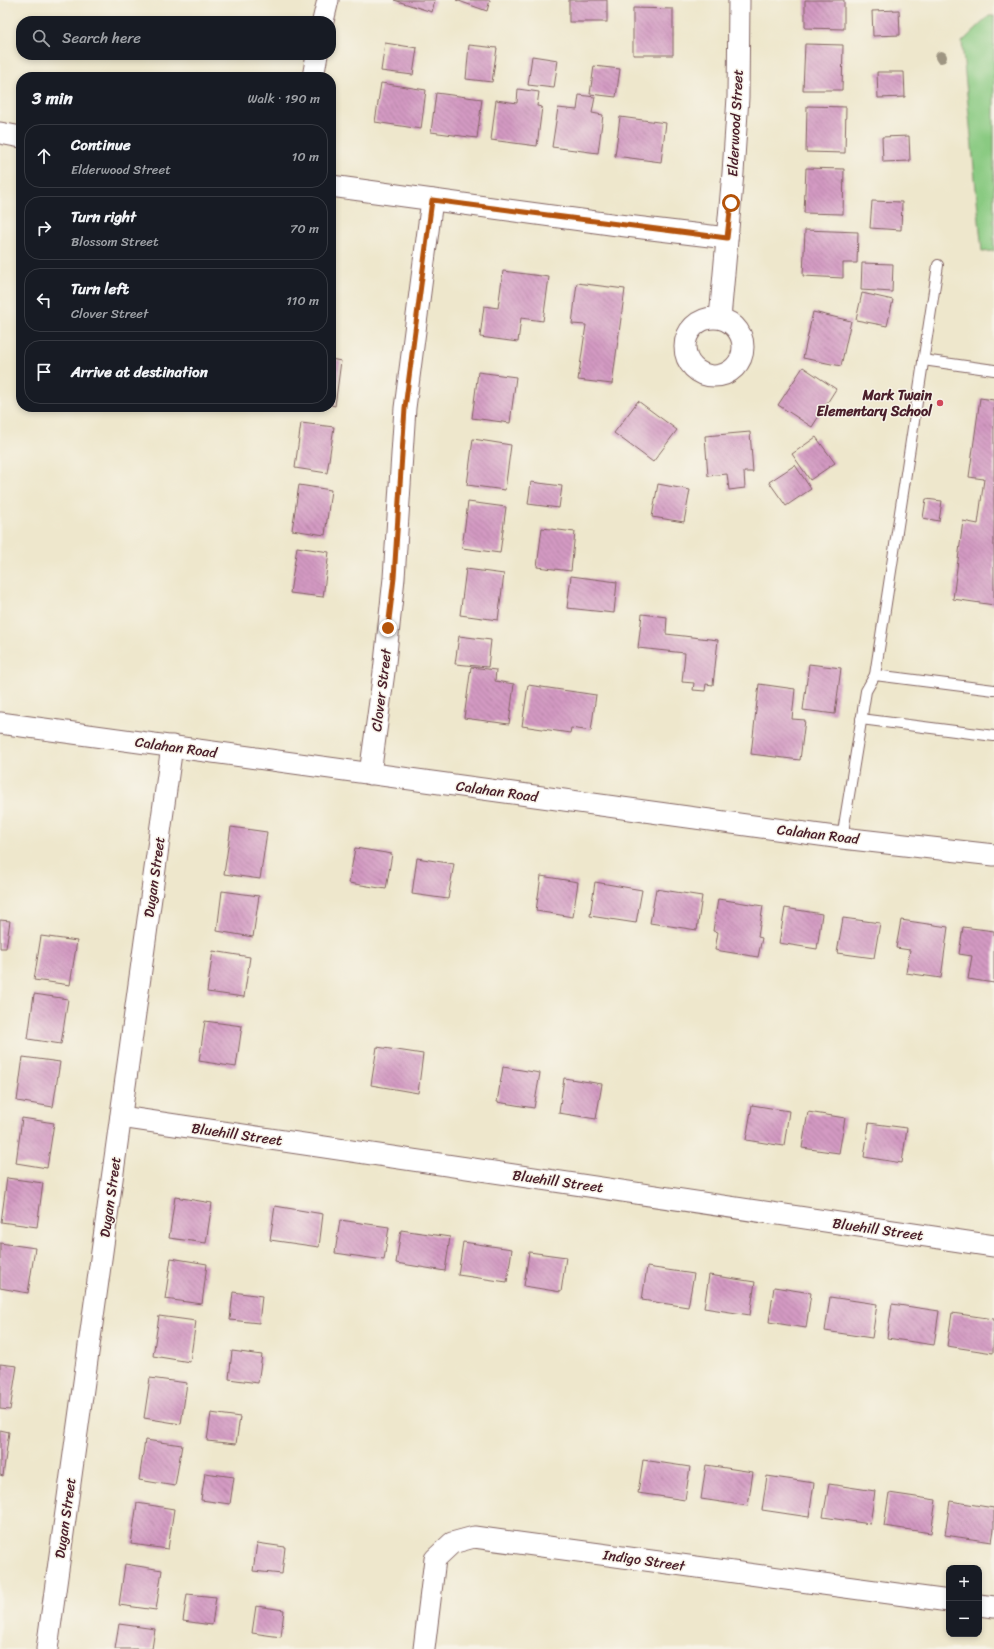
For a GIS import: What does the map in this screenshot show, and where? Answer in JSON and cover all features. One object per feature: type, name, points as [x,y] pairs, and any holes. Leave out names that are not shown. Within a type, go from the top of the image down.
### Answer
[{"type":"street","points":[[325,16],[328,0]]},
{"type":"street","name":"Elderwood Street","points":[[720,318],[738,97],[739,0]]},
{"type":"street","points":[[315,72],[316,60]]},
{"type":"street","points":[[0,133],[16,136]]},
{"type":"street","points":[[336,187],[727,238]]},
{"type":"street","name":"Clover Street","points":[[370,774],[384,672],[394,578],[405,408],[432,200]]},
{"type":"street","name":"Calahan Road","points":[[0,723],[842,838],[994,855]]},
{"type":"street","name":"Dugan Street","points":[[47,1649],[172,746]]},
{"type":"street","name":"Bluehill Street","points":[[121,1117],[994,1246]]},
{"type":"street","name":"Indigo Street","points":[[424,1649],[435,1559],[452,1543],[474,1537],[946,1601]]},
{"type":"street","points":[[982,1605],[994,1607]]},
{"type":"lane","points":[[842,838],[866,691],[875,675],[938,265]]},
{"type":"lane","points":[[923,360],[994,370]]},
{"type":"lane","points":[[875,675],[994,690]]},
{"type":"lane","points":[[861,719],[994,736]]},
{"type":"green space","points":[[989,16],[994,16],[994,251],[982,252],[962,42]]},
{"type":"building","points":[[394,0],[435,0],[432,12]]},
{"type":"building","points":[[456,0],[490,0],[487,11]]},
{"type":"building","points":[[569,0],[607,0],[607,22],[569,22]]},
{"type":"building","points":[[805,0],[844,0],[844,29],[805,28]]},
{"type":"building","points":[[633,8],[673,9],[673,55],[633,55]]},
{"type":"building","points":[[899,10],[900,35],[873,36],[872,11]]},
{"type":"building","points":[[385,43],[417,48],[413,75],[381,71]]},
{"type":"building","points":[[805,44],[843,45],[842,90],[803,90]]},
{"type":"building","points":[[469,45],[497,48],[492,82],[466,79]]},
{"type":"building","points":[[532,56],[558,60],[554,88],[528,85]]},
{"type":"building","points":[[594,66],[620,69],[616,97],[590,94]]},
{"type":"building","points":[[877,72],[904,72],[905,97],[878,98]]},
{"type":"building","points":[[381,83],[426,90],[421,129],[375,122]]},
{"type":"building","points":[[518,89],[539,92],[537,106],[542,107],[537,146],[491,140],[496,100],[517,103]]},
{"type":"building","points":[[436,93],[482,99],[477,138],[431,132]]},
{"type":"building","points":[[579,95],[595,97],[592,113],[603,115],[598,153],[552,147],[558,108],[577,110]]},
{"type":"building","points":[[807,106],[846,107],[845,153],[806,152]]},
{"type":"building","points":[[620,117],[666,123],[661,162],[615,156]]},
{"type":"building","points":[[909,136],[910,161],[883,162],[882,137]]},
{"type":"building","points":[[806,168],[844,169],[843,214],[804,213]]},
{"type":"building","points":[[872,201],[902,202],[901,230],[870,228]]},
{"type":"building","points":[[805,230],[858,232],[857,263],[843,263],[843,278],[803,276]]},
{"type":"building","points":[[862,263],[893,264],[892,292],[861,290]]},
{"type":"building","points":[[503,271],[549,277],[543,321],[521,318],[518,342],[480,337],[484,306],[498,308]]},
{"type":"building","points":[[577,283],[625,289],[612,384],[578,380],[586,325],[572,324]]},
{"type":"building","points":[[862,293],[893,300],[887,326],[856,320]]},
{"type":"building","points":[[813,312],[851,321],[841,366],[803,358]]},
{"type":"building","points":[[336,360],[341,361],[336,398]]},
{"type":"building","points":[[803,367],[836,389],[812,427],[778,405]]},
{"type":"building","points":[[478,372],[516,377],[510,423],[472,418]]},
{"type":"building","points":[[980,398],[994,400],[994,605],[953,599],[963,521],[978,524],[984,479],[969,477]]},
{"type":"building","points":[[638,401],[677,430],[653,462],[614,433]]},
{"type":"building","points":[[301,423],[334,427],[327,473],[295,468]]},
{"type":"building","points":[[750,432],[753,472],[744,472],[745,488],[729,490],[727,474],[708,476],[705,436]]},
{"type":"building","points":[[816,437],[835,463],[810,480],[792,454]]},
{"type":"building","points":[[473,439],[511,445],[505,490],[467,485]]},
{"type":"building","points":[[795,465],[811,489],[786,506],[769,482]]},
{"type":"building","points":[[531,482],[562,486],[559,508],[528,504]]},
{"type":"building","points":[[658,484],[690,490],[684,522],[652,517]]},
{"type":"building","points":[[299,485],[331,490],[325,535],[292,530]]},
{"type":"building","points":[[926,499],[942,501],[939,521],[923,518]]},
{"type":"building","points":[[468,502],[506,507],[500,553],[462,548]]},
{"type":"building","points":[[542,528],[575,532],[571,571],[537,567]]},
{"type":"building","points":[[297,547],[329,552],[323,597],[290,593]]},
{"type":"building","points":[[466,569],[504,574],[498,620],[460,615]]},
{"type":"building","points":[[571,576],[617,582],[614,613],[567,608]]},
{"type":"building","points":[[642,614],[667,617],[666,634],[718,640],[713,685],[706,684],[705,691],[693,690],[694,683],[682,682],[685,653],[638,648]]},
{"type":"building","points":[[459,636],[491,640],[488,667],[455,664]]},
{"type":"building","points":[[809,664],[841,668],[835,714],[803,710]]},
{"type":"building","points":[[471,667],[496,670],[495,681],[514,684],[509,724],[464,718]]},
{"type":"building","points":[[759,684],[795,689],[792,719],[805,720],[800,760],[751,754]]},
{"type":"building","points":[[528,685],[596,695],[591,731],[571,728],[570,733],[522,726]]},
{"type":"building","points":[[231,827],[267,832],[260,879],[224,874]]},
{"type":"building","points":[[355,848],[392,854],[386,889],[349,883]]},
{"type":"building","points":[[417,858],[454,864],[448,899],[412,894]]},
{"type":"building","points":[[541,876],[578,882],[573,917],[536,911]]},
{"type":"building","points":[[595,882],[642,890],[636,923],[590,916]]},
{"type":"building","points":[[656,889],[702,896],[697,930],[650,923]]},
{"type":"building","points":[[222,891],[259,896],[253,937],[217,931]]},
{"type":"building","points":[[718,899],[763,906],[758,937],[762,938],[758,957],[715,950],[718,932],[713,931]]},
{"type":"building","points":[[785,908],[822,914],[817,949],[779,943]]},
{"type":"building","points":[[843,918],[880,923],[874,958],[837,953]]},
{"type":"building","points":[[0,920],[10,921],[6,948],[0,948]]},
{"type":"building","points":[[901,920],[948,927],[941,978],[906,973],[910,950],[896,948]]},
{"type":"building","points":[[963,927],[994,931],[994,983],[968,979],[972,956],[959,954]]},
{"type":"building","points":[[41,936],[77,941],[70,985],[34,980]]},
{"type":"building","points":[[213,951],[250,957],[244,997],[207,992]]},
{"type":"building","points":[[34,994],[68,999],[61,1044],[28,1039]]},
{"type":"building","points":[[205,1021],[242,1026],[236,1067],[199,1061]]},
{"type":"building","points":[[377,1047],[423,1054],[418,1093],[371,1085]]},
{"type":"building","points":[[23,1057],[60,1062],[53,1107],[17,1101]]},
{"type":"building","points":[[503,1067],[540,1073],[534,1108],[497,1102]]},
{"type":"building","points":[[564,1078],[602,1084],[596,1119],[559,1113]]},
{"type":"building","points":[[752,1105],[789,1111],[784,1146],[746,1140]]},
{"type":"building","points":[[808,1112],[845,1118],[839,1153],[802,1148]]},
{"type":"building","points":[[22,1118],[54,1123],[47,1168],[16,1163]]},
{"type":"building","points":[[869,1123],[907,1128],[902,1163],[864,1157]]},
{"type":"building","points":[[7,1178],[43,1183],[37,1227],[1,1222]]},
{"type":"building","points":[[175,1197],[212,1203],[206,1243],[169,1238]]},
{"type":"building","points":[[275,1206],[323,1214],[319,1247],[270,1240]]},
{"type":"building","points":[[340,1220],[389,1227],[384,1260],[335,1253]]},
{"type":"building","points":[[401,1230],[450,1237],[445,1271],[396,1263]]},
{"type":"building","points":[[463,1242],[512,1249],[507,1282],[458,1275]]},
{"type":"building","points":[[0,1243],[35,1248],[28,1293],[0,1288]]},
{"type":"building","points":[[529,1252],[566,1257],[561,1292],[524,1286]]},
{"type":"building","points":[[171,1258],[207,1264],[202,1304],[165,1299]]},
{"type":"building","points":[[647,1267],[694,1274],[688,1307],[642,1300]]},
{"type":"building","points":[[709,1275],[755,1282],[750,1315],[704,1308]]},
{"type":"building","points":[[774,1287],[811,1293],[806,1328],[769,1322]]},
{"type":"building","points":[[233,1292],[262,1296],[259,1323],[230,1320]]},
{"type":"building","points":[[830,1297],[877,1304],[872,1338],[825,1331]]},
{"type":"building","points":[[892,1304],[939,1311],[934,1345],[887,1338]]},
{"type":"building","points":[[952,1313],[994,1319],[993,1353],[947,1346]]},
{"type":"building","points":[[159,1316],[196,1321],[190,1362],[153,1356]]},
{"type":"building","points":[[232,1351],[262,1355],[258,1383],[229,1379]]},
{"type":"building","points":[[0,1364],[17,1366],[10,1410],[0,1409]]},
{"type":"building","points":[[150,1378],[187,1383],[181,1424],[144,1418]]},
{"type":"building","points":[[211,1413],[240,1417],[236,1444],[207,1441]]},
{"type":"building","points":[[0,1430],[9,1432],[3,1476],[0,1475]]},
{"type":"building","points":[[145,1440],[182,1445],[175,1486],[139,1480]]},
{"type":"building","points":[[643,1460],[690,1467],[685,1500],[638,1493]]},
{"type":"building","points":[[706,1465],[753,1472],[748,1506],[701,1499]]},
{"type":"building","points":[[205,1473],[234,1477],[230,1504],[201,1500]]},
{"type":"building","points":[[767,1476],[814,1483],[809,1517],[762,1510]]},
{"type":"building","points":[[829,1484],[875,1491],[870,1524],[823,1517]]},
{"type":"building","points":[[889,1493],[936,1500],[931,1533],[884,1526]]},
{"type":"building","points":[[950,1501],[994,1508],[994,1529],[992,1542],[945,1535]]},
{"type":"building","points":[[137,1503],[174,1509],[168,1549],[131,1544]]},
{"type":"building","points":[[257,1543],[285,1547],[282,1574],[253,1571]]},
{"type":"building","points":[[125,1564],[162,1570],[156,1610],[119,1605]]},
{"type":"building","points":[[187,1594],[216,1597],[212,1625],[183,1621]]},
{"type":"building","points":[[256,1606],[284,1610],[281,1637],[252,1633]]},
{"type":"building","points":[[119,1624],[155,1629],[152,1649],[115,1649]]},
{"type":"place","name":"Mark Twain Elementary School","points":[[940,403]]},
{"type":"route","points":[[388,628],[394,578],[405,408],[432,200],[727,238],[731,203]]}]
